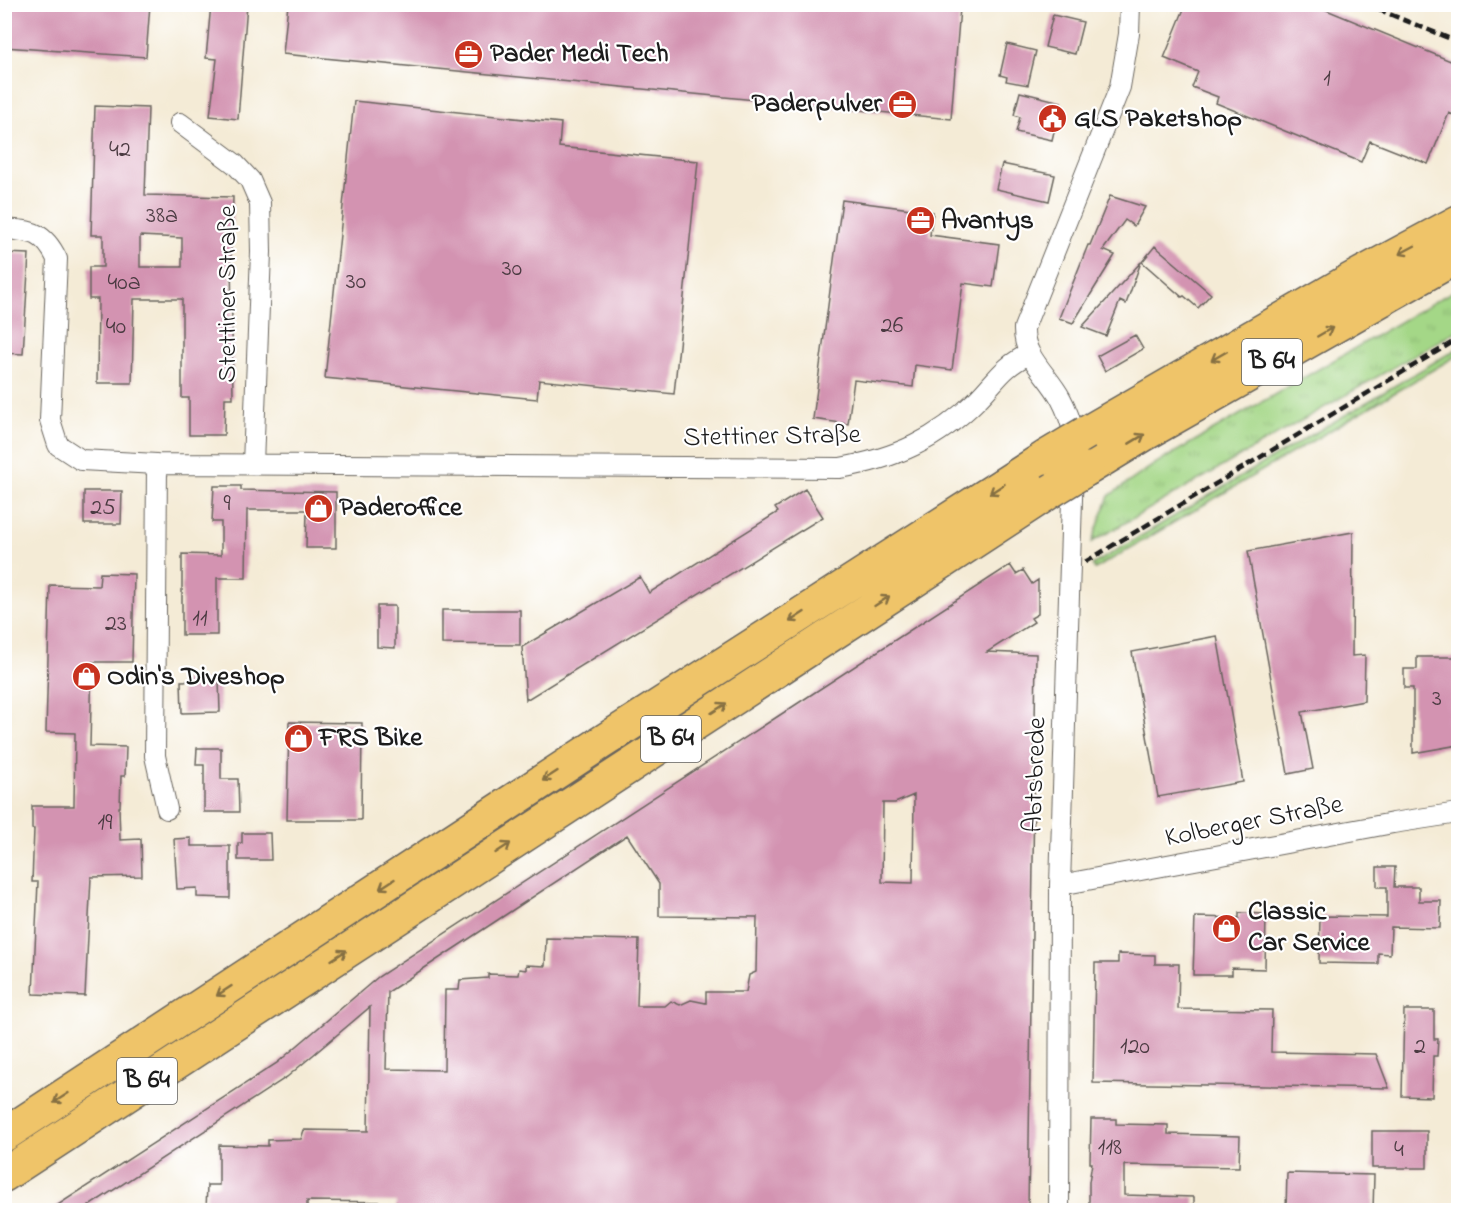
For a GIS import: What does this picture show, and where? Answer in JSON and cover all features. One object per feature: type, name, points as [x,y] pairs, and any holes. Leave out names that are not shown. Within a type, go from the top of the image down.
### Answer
[{"type":"highway","name":"B 64","points":[[4,1135],[598,744],[1046,457],[1352,279],[1458,222]]},
{"type":"highway","name":"B 64","points":[[4,1175],[1051,491],[1143,435],[1458,256]]},
{"type":"street","points":[[1029,354],[1024,341],[1024,328],[1029,312],[1120,87],[1130,34],[1130,4]]},
{"type":"street","name":"Stettiner Straße","points":[[180,123],[236,164],[250,180],[260,203],[261,252],[253,464]]},
{"type":"street","name":"Stettiner Straße","points":[[4,229],[32,231],[49,243],[57,259],[50,420],[58,445],[81,460],[157,464],[840,468],[874,462],[912,448],[948,425],[978,400],[1012,362],[1029,354]]},
{"type":"street","name":"Abtsbrede","points":[[1029,354],[1061,399],[1074,435],[1060,885],[1059,1210]]},
{"type":"street","points":[[157,464],[155,756],[167,809]]},
{"type":"street","name":"Kolberger Straße","points":[[1060,885],[1458,813]]},
{"type":"green space","points":[[1458,288],[1458,330],[1092,542],[1109,496],[1155,464]]},
{"type":"green space","points":[[1458,348],[1458,355],[1095,569],[1092,565]]},
{"type":"building","points":[[4,4],[150,4],[146,57],[4,47]]},
{"type":"building","points":[[211,4],[247,4],[238,119],[210,116],[217,59],[206,58]]},
{"type":"building","points":[[288,4],[934,4],[960,8],[951,119],[283,54]]},
{"type":"building","points":[[1186,4],[1312,4],[1458,64],[1458,117],[1449,113],[1428,164],[1370,141],[1361,162],[1216,103],[1218,97],[1192,87],[1198,72],[1164,58]]},
{"type":"building","points":[[1053,15],[1083,22],[1075,54],[1045,47]]},
{"type":"building","points":[[1007,44],[1036,51],[1028,85],[1006,81],[1007,77],[1000,75]]},
{"type":"building","points":[[1020,92],[1061,102],[1052,140],[1016,132],[1020,117],[1014,115]]},
{"type":"building","points":[[354,101],[561,123],[559,147],[698,161],[674,394],[539,380],[537,399],[325,378]]},
{"type":"building","points":[[95,106],[148,108],[145,195],[233,197],[231,255],[233,398],[225,398],[224,435],[189,435],[189,398],[182,398],[182,299],[134,299],[132,383],[97,383],[98,299],[89,299],[89,267],[103,267],[103,235],[91,235]],"holes":[[[140,236],[182,238],[182,267],[140,267]]]},
{"type":"building","points":[[1002,164],[1055,175],[1049,201],[996,189]]},
{"type":"building","points":[[1110,196],[1145,207],[1134,226],[1125,220],[1103,250],[1115,255],[1073,323],[1059,318]]},
{"type":"building","points":[[842,200],[933,212],[930,235],[999,244],[993,287],[963,283],[952,370],[915,365],[913,387],[854,380],[848,424],[813,419]]},
{"type":"building","points":[[1155,246],[1211,294],[1198,308],[1142,262]]},
{"type":"building","points":[[4,253],[29,254],[23,354],[4,353]]},
{"type":"building","points":[[1141,262],[1126,304],[1120,301],[1106,336],[1082,327]]},
{"type":"building","points":[[1135,335],[1143,349],[1105,371],[1097,356]]},
{"type":"building","points":[[214,486],[241,486],[241,490],[336,492],[336,548],[306,548],[307,510],[247,510],[246,578],[217,578],[217,635],[182,635],[182,554],[221,555],[221,522],[212,522]]},
{"type":"building","points":[[805,489],[823,517],[526,700],[522,647],[640,577],[649,593],[778,512],[775,508]]},
{"type":"building","points":[[84,491],[122,491],[121,524],[84,524]]},
{"type":"building","points":[[1353,532],[1352,656],[1365,655],[1364,701],[1302,712],[1313,769],[1288,774],[1248,551]]},
{"type":"building","points":[[1010,565],[1016,574],[1023,570],[1032,584],[1038,580],[1038,614],[1031,618],[1034,622],[987,652],[1036,654],[1028,1210],[396,1210],[396,1202],[307,1201],[307,1210],[206,1210],[207,1185],[219,1185],[219,1145],[268,1146],[268,1140],[301,1139],[304,1130],[368,1131],[370,1007],[287,1077],[83,1210],[50,1210],[277,1063],[378,977]],"holes":[[[914,795],[913,883],[882,882],[883,803],[895,803]],[[627,835],[659,884],[659,916],[757,917],[756,972],[749,975],[746,992],[706,992],[706,1003],[691,1000],[680,1005],[671,1001],[665,1006],[637,1006],[639,940],[546,938],[545,966],[526,965],[526,970],[519,969],[518,975],[488,974],[488,978],[460,980],[459,990],[445,990],[444,1070],[386,1069],[388,992]]]},
{"type":"building","points":[[100,573],[134,574],[132,662],[92,662],[90,746],[126,747],[125,776],[121,776],[119,807],[120,840],[141,839],[142,876],[91,877],[85,996],[33,994],[38,882],[32,882],[34,829],[32,829],[32,806],[74,806],[75,733],[46,732],[50,585],[99,586]]},
{"type":"building","points":[[377,606],[395,606],[395,648],[377,647]]},
{"type":"building","points":[[442,610],[520,610],[520,645],[442,644]]},
{"type":"building","points":[[1217,636],[1243,782],[1158,797],[1132,652]]},
{"type":"building","points":[[1417,657],[1458,657],[1458,745],[1413,753],[1413,688],[1404,688],[1404,669],[1417,669]]},
{"type":"building","points":[[219,680],[220,712],[182,713],[181,681]]},
{"type":"building","points":[[289,722],[362,723],[361,820],[287,820]]},
{"type":"building","points":[[197,748],[221,748],[221,779],[238,779],[239,812],[204,812],[204,765],[196,765]]},
{"type":"building","points":[[242,833],[270,833],[271,860],[238,860],[238,843],[242,843]]},
{"type":"building","points":[[191,838],[191,846],[230,846],[230,898],[197,897],[197,888],[177,889],[174,839]]},
{"type":"building","points":[[1377,867],[1395,867],[1394,887],[1419,887],[1419,901],[1441,901],[1440,928],[1391,927],[1390,954],[1378,953],[1378,964],[1319,963],[1320,916],[1387,917],[1387,887],[1377,887]]},
{"type":"building","points":[[1239,913],[1266,914],[1265,969],[1232,968],[1232,975],[1193,975],[1195,917],[1239,918]]},
{"type":"building","points":[[1118,954],[1155,955],[1155,964],[1179,964],[1178,1009],[1272,1010],[1271,1052],[1376,1054],[1389,1088],[1093,1083],[1095,963],[1118,963]]},
{"type":"building","points":[[1404,1010],[1434,1010],[1434,1039],[1438,1039],[1437,1056],[1433,1056],[1432,1097],[1402,1096]]},
{"type":"building","points":[[1091,1119],[1116,1119],[1116,1124],[1168,1125],[1168,1134],[1240,1136],[1239,1167],[1124,1165],[1124,1195],[1194,1197],[1194,1210],[1089,1210],[1092,1163],[1090,1163]]},
{"type":"building","points":[[1372,1131],[1427,1131],[1427,1168],[1372,1168]]},
{"type":"building","points":[[1287,1173],[1374,1175],[1373,1210],[1286,1210]]},
{"type":"railway","points":[[1365,4],[1458,42]]},
{"type":"railway","points":[[1085,562],[1458,339]]},
{"type":"place","name":"Pader Medi Tech","points":[[469,54]]},
{"type":"place","name":"Paderpulver","points":[[903,104]]},
{"type":"place","name":"GLS Paketshop","points":[[1053,119]]},
{"type":"place","name":"Avantys","points":[[920,221]]},
{"type":"place","name":"Paderoffice","points":[[318,508]]},
{"type":"place","name":"Odin's Diveshop","points":[[86,677]]},
{"type":"place","name":"FRS Bike","points":[[298,738]]},
{"type":"place","name":"Classic Car Service","points":[[1227,928]]}]
